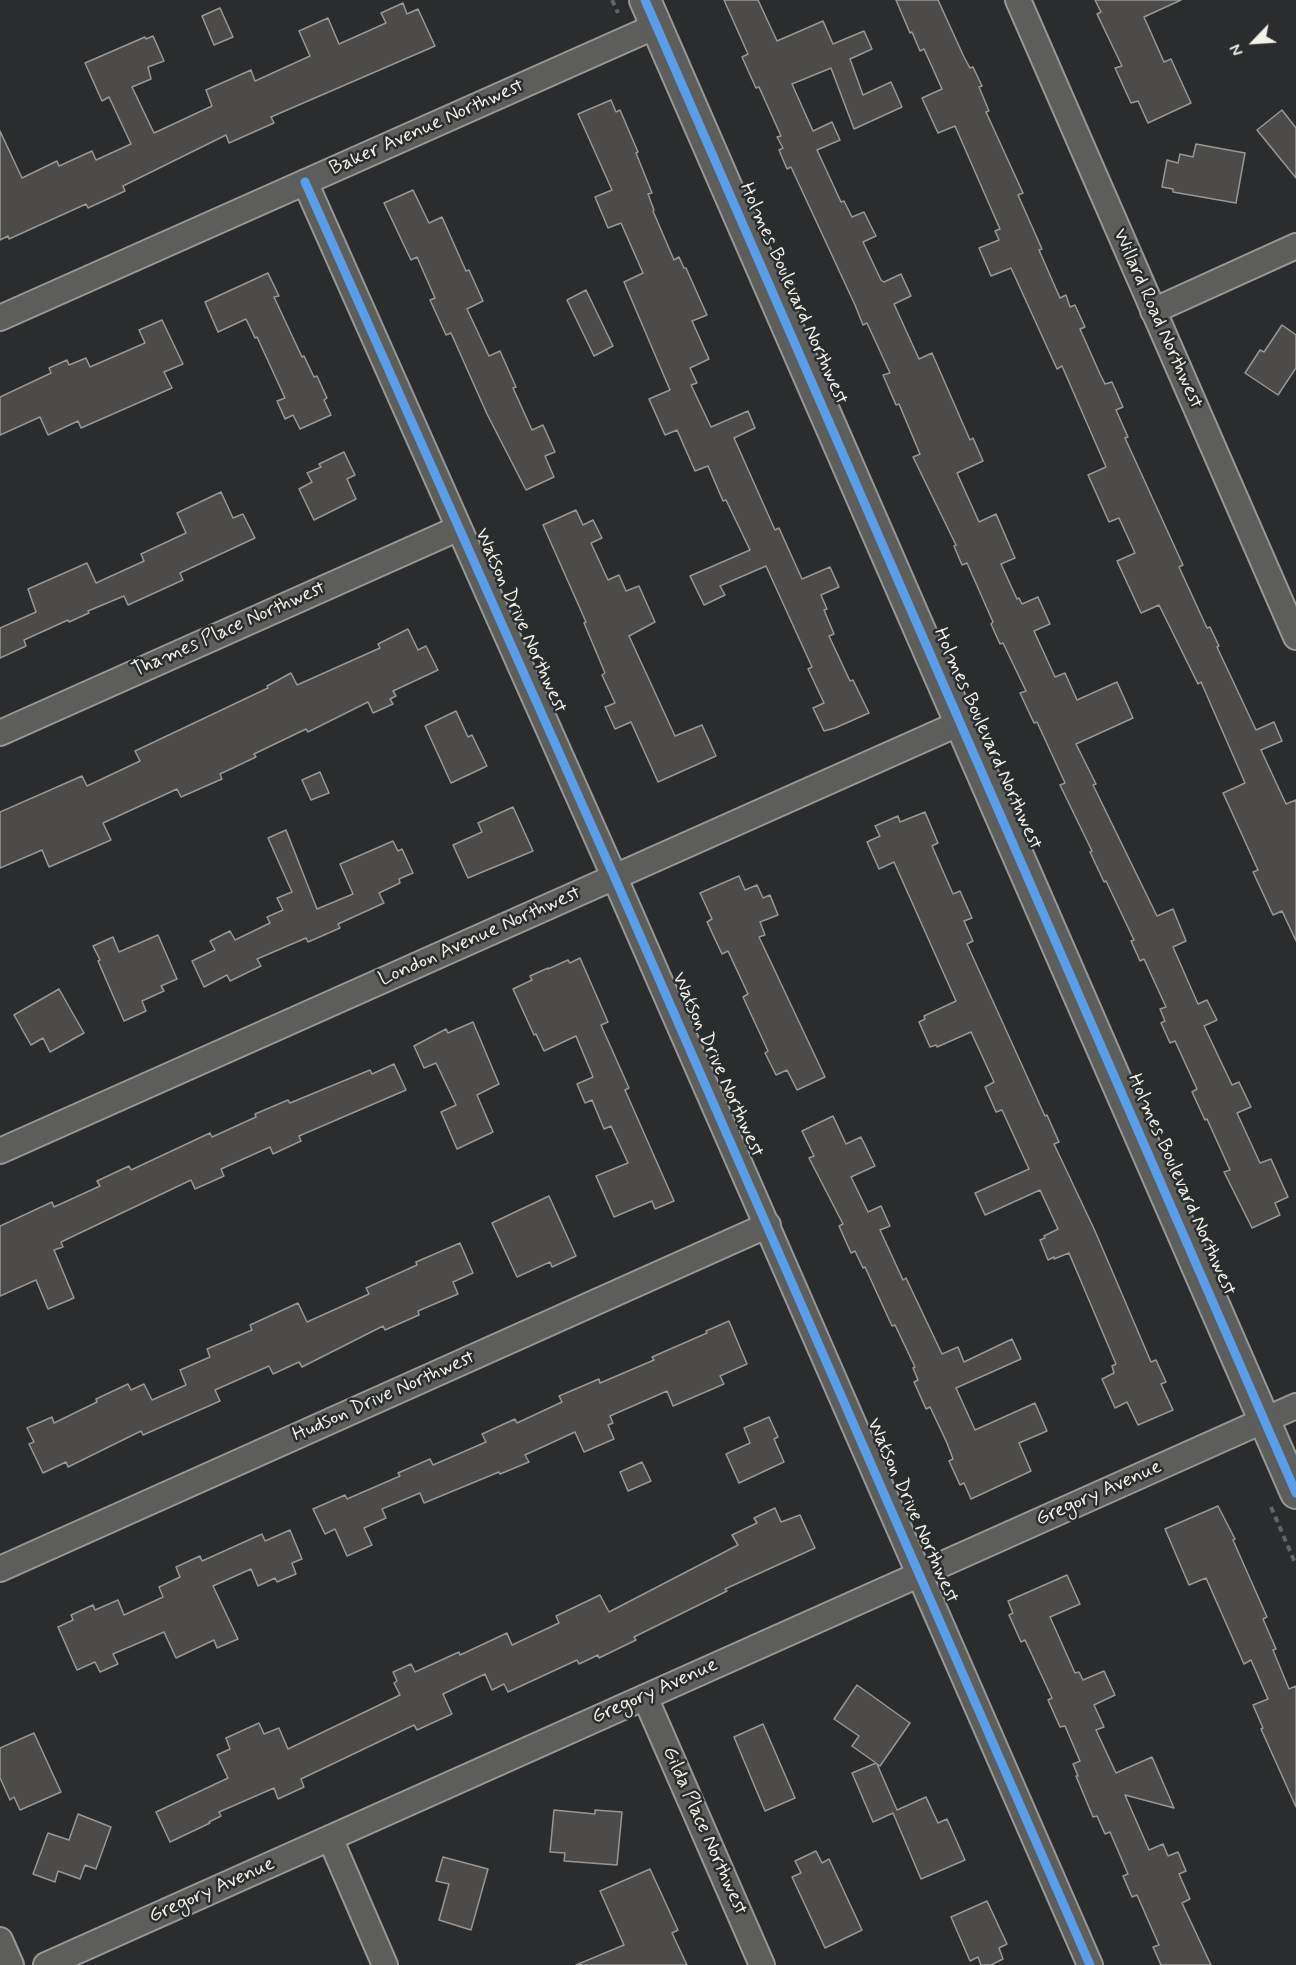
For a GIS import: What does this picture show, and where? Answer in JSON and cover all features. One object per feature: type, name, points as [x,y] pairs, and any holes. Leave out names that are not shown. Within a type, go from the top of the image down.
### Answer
[{"type":"street","name":"Willard Road Northwest","points":[[1018,0],[1296,637]]},
{"type":"street","name":"Baker Avenue Northwest","points":[[0,318],[305,183],[651,13]]},
{"type":"street","name":"Holmes Boulevard Northwest","points":[[651,13],[1296,1493]]},
{"type":"street","name":"Watson Drive Northwest","points":[[305,183],[768,1225],[1090,1965]]},
{"type":"street","points":[[1153,311],[1296,246]]},
{"type":"street","name":"Thames Place Northwest","points":[[0,733],[459,528]]},
{"type":"street","name":"London Avenue Northwest","points":[[0,1151],[960,723]]},
{"type":"street","name":"Hudson Drive Northwest","points":[[0,1569],[768,1225]]},
{"type":"street","name":"Gregory Avenue","points":[[46,1965],[1296,1406]]},
{"type":"street","name":"Gilda Place Northwest","points":[[645,1697],[762,1965]]},
{"type":"street","points":[[330,1838],[385,1965]]},
{"type":"street","points":[[0,1940],[11,1965]]},
{"type":"building","points":[[724,0],[758,0],[777,41],[823,21],[833,44],[864,31],[872,49],[850,59],[863,95],[891,82],[902,107],[854,129],[831,68],[792,84],[813,131],[832,122],[840,140],[817,150],[841,202],[844,201],[852,217],[864,212],[876,236],[863,242],[881,280],[884,282],[901,274],[911,296],[894,304],[919,359],[932,353],[970,440],[973,438],[983,461],[957,473],[979,522],[996,514],[1015,558],[1001,564],[1017,599],[1019,598],[1022,604],[1038,597],[1050,624],[1034,631],[1055,677],[1065,673],[1077,700],[1117,682],[1133,718],[1076,744],[1096,784],[1093,785],[1157,916],[1173,909],[1186,941],[1173,947],[1198,1004],[1207,1000],[1217,1020],[1204,1026],[1232,1085],[1239,1082],[1251,1107],[1237,1113],[1260,1163],[1271,1159],[1288,1197],[1275,1203],[1280,1215],[1252,1228],[1224,1172],[1230,1170],[1192,1092],[1197,1089],[1175,1041],[1170,1043],[1161,1023],[1165,1021],[1160,1009],[1166,1007],[1144,959],[1140,961],[1131,941],[1134,940],[1106,881],[1104,882],[1090,852],[1092,851],[1060,785],[1065,783],[1037,722],[1034,723],[1020,693],[1026,691],[1003,643],[1000,644],[991,624],[993,622],[967,563],[962,565],[954,546],[956,545],[913,457],[920,454],[899,404],[896,405],[883,375],[890,373],[867,323],[863,325],[791,167],[787,169],[779,150],[783,148],[777,137],[781,136],[759,87],[756,88],[742,57],[748,54]]},
{"type":"building","points":[[896,0],[938,0],[964,57],[970,68],[973,67],[982,86],[979,87],[989,111],[986,112],[1023,193],[1018,195],[1042,249],[1039,250],[1060,298],[1066,295],[1070,307],[1075,305],[1085,327],[1080,329],[1100,374],[1105,384],[1112,382],[1123,407],[1116,410],[1128,437],[1125,438],[1183,565],[1179,567],[1207,628],[1210,627],[1256,730],[1274,722],[1282,741],[1261,750],[1286,804],[1296,800],[1296,941],[1282,911],[1273,915],[1253,872],[1258,870],[1223,793],[1245,783],[1201,682],[1198,684],[1159,605],[1141,613],[1117,561],[1135,553],[1119,518],[1109,522],[1088,475],[1106,467],[1062,366],[1057,369],[1011,268],[991,276],[979,248],[999,240],[995,231],[1000,229],[955,126],[938,133],[922,98],[942,89],[924,49],[920,51],[912,32],[910,33]]},
{"type":"building","points":[[1095,0],[1181,0],[1144,17],[1164,62],[1171,59],[1191,103],[1148,123],[1138,101],[1131,103],[1115,68],[1122,66],[1097,14],[1101,12]]},
{"type":"building","points":[[403,3],[407,14],[418,9],[435,46],[271,117],[274,123],[229,143],[226,135],[123,186],[125,191],[88,208],[86,204],[9,239],[8,236],[0,240],[0,131],[22,178],[57,161],[59,166],[92,151],[96,160],[131,144],[109,97],[102,101],[85,63],[145,37],[146,39],[153,36],[164,61],[148,67],[151,79],[132,87],[154,133],[212,106],[206,90],[251,70],[255,81],[310,56],[299,31],[328,18],[339,44],[386,23],[381,13]]},
{"type":"building","points":[[220,8],[233,37],[214,45],[202,16]]},
{"type":"building","points":[[611,100],[616,112],[620,110],[638,152],[636,153],[652,193],[648,194],[653,211],[674,260],[679,257],[686,268],[707,315],[692,321],[709,359],[690,368],[697,383],[691,385],[711,427],[748,411],[755,428],[734,438],[775,530],[779,528],[802,579],[830,567],[839,587],[821,595],[827,609],[824,610],[834,634],[829,636],[850,681],[853,680],[869,713],[835,728],[824,731],[813,708],[824,703],[808,669],[812,667],[766,566],[720,586],[725,595],[704,605],[690,576],[750,550],[726,500],[723,501],[708,466],[695,471],[677,430],[665,435],[649,399],[670,390],[624,282],[643,273],[621,223],[608,228],[595,197],[612,190],[578,114]]},
{"type":"building","points":[[1282,110],[1296,128],[1296,178],[1257,130]]},
{"type":"building","points":[[1196,144],[1245,153],[1236,203],[1173,192],[1173,189],[1162,187],[1167,160],[1178,163],[1180,154],[1193,157]]},
{"type":"building","points":[[413,190],[429,223],[442,217],[466,271],[469,270],[483,301],[467,309],[489,356],[500,351],[516,387],[513,388],[532,430],[543,425],[555,452],[545,456],[554,477],[526,490],[487,414],[451,333],[446,335],[430,300],[435,298],[417,257],[411,260],[384,203]]},
{"type":"building","points":[[268,273],[279,296],[274,297],[302,357],[304,356],[314,377],[317,376],[327,398],[324,400],[331,415],[300,429],[293,415],[285,419],[277,401],[285,398],[257,337],[255,338],[246,319],[218,332],[205,302]]},
{"type":"building","points":[[586,290],[613,346],[594,356],[567,300]]},
{"type":"building","points":[[162,320],[183,364],[164,372],[172,388],[81,428],[78,421],[48,435],[40,417],[0,435],[0,397],[51,373],[49,368],[67,360],[69,365],[86,358],[90,367],[145,343],[139,330]]},
{"type":"building","points":[[1282,325],[1296,335],[1296,368],[1278,395],[1245,373],[1260,350],[1264,352]]},
{"type":"building","points":[[344,452],[355,475],[347,479],[356,499],[314,520],[299,489],[312,482],[307,473],[321,467],[319,464]]},
{"type":"building","points":[[221,492],[233,518],[243,514],[255,538],[180,573],[183,580],[128,605],[124,596],[88,611],[89,613],[24,640],[26,646],[0,658],[0,628],[36,612],[28,589],[87,563],[96,583],[144,561],[141,554],[186,533],[177,513]]},
{"type":"building","points":[[576,510],[583,525],[593,520],[602,538],[591,543],[608,580],[619,575],[626,591],[639,586],[655,622],[629,636],[675,736],[702,725],[716,756],[658,782],[631,722],[615,729],[605,707],[615,703],[602,675],[605,673],[584,623],[586,622],[543,525]]},
{"type":"building","points":[[408,629],[418,650],[426,646],[438,670],[393,691],[396,696],[390,699],[393,704],[373,713],[368,702],[308,732],[306,729],[254,754],[256,757],[220,774],[222,779],[181,797],[177,789],[103,823],[111,840],[49,867],[42,850],[0,868],[0,812],[82,776],[87,786],[140,761],[135,751],[268,688],[267,686],[291,673],[297,685],[380,648],[378,644]]},
{"type":"building","points":[[456,711],[468,737],[472,735],[487,766],[451,783],[425,726]]},
{"type":"building","points":[[320,772],[329,793],[311,800],[302,780]]},
{"type":"building","points":[[513,807],[533,851],[468,878],[453,845],[482,832],[478,823]]},
{"type":"building","points":[[925,812],[938,843],[932,846],[953,894],[960,891],[972,918],[964,921],[973,941],[967,944],[1059,1142],[1054,1144],[1095,1231],[1151,1362],[1156,1360],[1166,1382],[1161,1384],[1173,1410],[1138,1425],[1127,1402],[1115,1408],[1102,1379],[1114,1373],[1112,1366],[1116,1364],[1069,1253],[1048,1260],[1040,1240],[1058,1229],[1040,1190],[985,1215],[975,1193],[1029,1169],[1002,1110],[996,1112],[985,1087],[994,1082],[971,1032],[937,1047],[936,1045],[930,1047],[919,1022],[925,1019],[924,1016],[956,1001],[894,862],[879,869],[867,842],[880,836],[875,826],[898,816],[900,822]]},
{"type":"building","points":[[286,830],[317,909],[353,894],[340,864],[393,841],[398,851],[402,849],[413,873],[399,879],[400,883],[379,893],[384,903],[338,924],[340,928],[308,942],[306,938],[257,959],[261,966],[230,981],[227,975],[204,987],[192,961],[215,950],[210,941],[230,931],[235,940],[270,923],[267,917],[283,910],[277,898],[292,892],[268,838]]},
{"type":"building","points":[[739,876],[745,890],[757,885],[763,898],[770,895],[778,915],[760,922],[765,935],[759,937],[825,1077],[797,1090],[787,1070],[776,1075],[765,1053],[768,1051],[743,997],[748,994],[728,951],[722,954],[707,922],[712,919],[700,893]]},
{"type":"building","points":[[158,935],[177,979],[161,986],[164,991],[142,1001],[146,1011],[124,1021],[93,946],[113,937],[119,952]]},
{"type":"building","points":[[580,958],[608,1022],[601,1025],[629,1088],[625,1090],[674,1201],[655,1209],[652,1201],[614,1217],[596,1176],[628,1163],[611,1126],[604,1129],[592,1100],[585,1103],[577,1084],[593,1077],[576,1036],[544,1051],[513,989],[532,980],[530,976],[568,960],[570,963]]},
{"type":"building","points":[[59,989],[84,1033],[50,1052],[43,1038],[31,1045],[14,1015]]},
{"type":"building","points":[[473,1022],[499,1084],[477,1095],[493,1132],[457,1149],[441,1112],[456,1105],[436,1063],[424,1068],[414,1046],[446,1029],[448,1033]]},
{"type":"building","points":[[394,1064],[406,1090],[299,1136],[301,1141],[273,1154],[270,1147],[221,1169],[224,1176],[195,1189],[191,1180],[61,1242],[63,1247],[54,1250],[74,1298],[48,1309],[36,1280],[0,1296],[0,1226],[52,1202],[54,1207],[100,1186],[97,1181],[129,1166],[131,1170],[210,1133],[212,1137],[256,1117],[255,1114],[288,1100],[290,1103],[370,1070],[372,1074]]},
{"type":"building","points":[[833,1116],[846,1144],[861,1137],[875,1166],[851,1177],[868,1212],[881,1206],[890,1226],[880,1230],[942,1354],[958,1347],[964,1362],[1012,1339],[1021,1359],[956,1388],[975,1430],[1035,1403],[1047,1431],[1019,1443],[1031,1471],[971,1499],[964,1483],[960,1485],[949,1461],[953,1459],[947,1443],[930,1407],[926,1409],[914,1382],[918,1380],[913,1368],[915,1367],[895,1325],[892,1326],[865,1267],[863,1268],[855,1251],[851,1253],[839,1226],[843,1224],[809,1158],[814,1156],[802,1131]]},
{"type":"building","points":[[549,1196],[576,1256],[552,1267],[550,1262],[517,1277],[492,1223]]},
{"type":"building","points":[[460,1243],[473,1273],[453,1282],[458,1294],[418,1311],[419,1315],[385,1330],[383,1326],[302,1367],[299,1362],[273,1374],[269,1366],[215,1390],[220,1401],[143,1435],[141,1431],[68,1467],[66,1462],[43,1473],[29,1444],[34,1442],[27,1428],[52,1417],[54,1423],[128,1384],[131,1390],[144,1384],[152,1400],[186,1385],[180,1370],[210,1357],[207,1349],[252,1330],[250,1325],[298,1303],[307,1322],[369,1294],[366,1288],[417,1265],[416,1262]]},
{"type":"building","points":[[729,1321],[747,1364],[720,1376],[724,1384],[673,1406],[667,1391],[610,1416],[613,1423],[608,1425],[614,1439],[584,1452],[575,1432],[525,1455],[529,1462],[500,1474],[499,1472],[424,1503],[420,1493],[382,1509],[386,1518],[364,1528],[372,1545],[347,1556],[335,1529],[325,1534],[313,1509],[345,1495],[347,1499],[400,1476],[398,1473],[430,1459],[433,1465],[486,1442],[482,1434],[515,1419],[517,1423],[562,1402],[559,1396],[599,1379],[600,1383],[654,1360],[652,1357]]},
{"type":"building","points":[[769,1417],[778,1437],[774,1439],[784,1462],[739,1483],[726,1454],[750,1443],[744,1428]]},
{"type":"building","points":[[642,1462],[651,1481],[628,1491],[620,1472]]},
{"type":"building","points":[[1218,1506],[1235,1539],[1233,1540],[1267,1617],[1263,1619],[1289,1689],[1296,1686],[1296,1807],[1261,1729],[1263,1728],[1253,1705],[1268,1699],[1251,1660],[1244,1664],[1206,1578],[1189,1585],[1165,1529]]},
{"type":"building","points":[[775,1508],[781,1522],[800,1515],[815,1548],[725,1589],[727,1591],[634,1637],[636,1640],[599,1658],[598,1655],[579,1664],[577,1660],[508,1692],[504,1684],[492,1690],[485,1674],[443,1694],[452,1714],[417,1730],[414,1725],[301,1779],[304,1787],[278,1799],[274,1788],[219,1812],[221,1816],[210,1823],[170,1842],[156,1812],[228,1778],[217,1755],[230,1749],[226,1738],[259,1723],[264,1734],[279,1728],[288,1749],[400,1695],[394,1683],[397,1681],[393,1672],[411,1664],[415,1672],[459,1652],[460,1655],[507,1633],[512,1645],[559,1623],[556,1616],[600,1595],[609,1612],[738,1545],[732,1535],[757,1523],[754,1518]]},
{"type":"building","points":[[290,1530],[302,1559],[292,1563],[296,1574],[277,1582],[275,1578],[258,1586],[251,1569],[213,1586],[238,1639],[217,1648],[214,1640],[176,1658],[164,1632],[113,1654],[118,1664],[100,1672],[95,1662],[77,1670],[58,1627],[73,1620],[71,1615],[93,1605],[95,1610],[118,1600],[124,1615],[163,1597],[159,1587],[180,1577],[176,1567],[200,1556],[202,1561],[262,1534],[265,1541]]},
{"type":"building","points":[[1067,1575],[1080,1604],[1050,1617],[1075,1673],[1079,1672],[1083,1680],[1104,1671],[1115,1695],[1094,1705],[1104,1727],[1096,1730],[1116,1773],[1152,1757],[1174,1808],[1125,1795],[1149,1850],[1163,1844],[1168,1856],[1178,1852],[1186,1871],[1179,1874],[1190,1899],[1182,1903],[1211,1965],[1161,1965],[1153,1947],[1159,1945],[1137,1895],[1132,1897],[1123,1876],[1128,1874],[1110,1832],[1105,1834],[1097,1816],[1093,1817],[1076,1776],[1078,1776],[1073,1764],[1080,1761],[1065,1726],[1060,1727],[1048,1700],[1052,1698],[1025,1640],[1021,1642],[1009,1615],[1013,1613],[1008,1601]]},
{"type":"building","points":[[857,1685],[910,1723],[880,1766],[877,1764],[897,1810],[926,1797],[938,1823],[947,1819],[965,1860],[921,1879],[893,1813],[873,1822],[852,1773],[876,1763],[852,1746],[859,1736],[834,1719]]},
{"type":"building","points":[[763,1724],[795,1798],[765,1811],[734,1737]]},
{"type":"building","points":[[34,1733],[61,1792],[20,1810],[14,1797],[10,1800],[0,1778],[0,1748]]},
{"type":"building","points":[[554,1810],[595,1814],[595,1810],[622,1812],[617,1865],[564,1861],[565,1853],[550,1852]]},
{"type":"building","points":[[78,1814],[111,1827],[96,1869],[85,1865],[80,1879],[58,1871],[55,1882],[33,1874],[48,1833],[69,1840]]},
{"type":"building","points":[[816,1851],[822,1863],[829,1859],[862,1930],[825,1948],[792,1877],[801,1873],[795,1861]]},
{"type":"building","points":[[443,1857],[488,1869],[471,1930],[439,1920],[449,1884],[436,1881]]},
{"type":"building","points":[[650,1869],[678,1930],[672,1933],[687,1965],[576,1965],[624,1945],[600,1891]]},
{"type":"building","points":[[987,1901],[1007,1944],[999,1948],[1003,1959],[991,1965],[981,1965],[978,1957],[970,1961],[951,1917]]},
{"type":"cycle path","points":[[645,0],[1296,1493]]},
{"type":"cycle path","points":[[305,182],[614,876],[1090,1965]]}]
